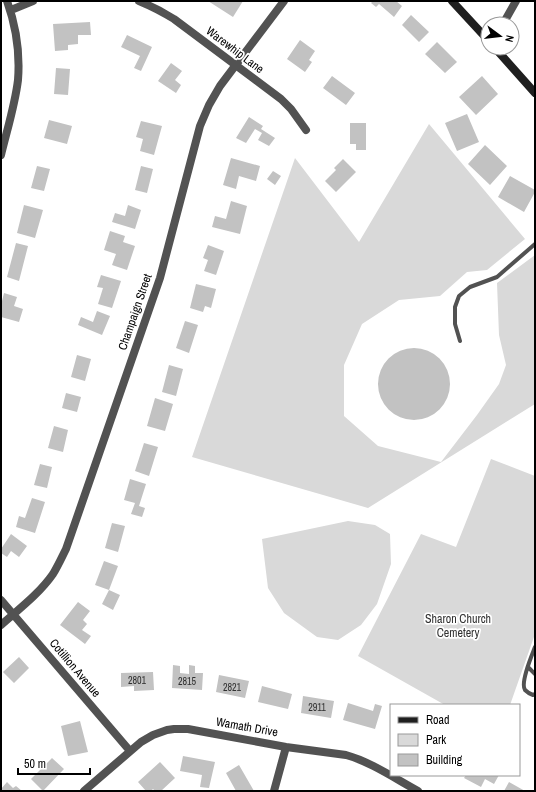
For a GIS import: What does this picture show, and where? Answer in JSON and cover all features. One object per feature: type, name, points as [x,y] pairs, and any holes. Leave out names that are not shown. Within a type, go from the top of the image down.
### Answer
[{"type":"main road","points":[[452,1],[480,31]]},
{"type":"main road","points":[[502,56],[535,93]]},
{"type":"street","points":[[1,155],[15,101],[18,75],[16,32],[8,1]]},
{"type":"street","points":[[11,10],[33,1]]},
{"type":"street","name":"Warewhip Lane","points":[[139,1],[165,14],[281,99],[291,109],[306,130]]},
{"type":"street","name":"Champaign Street","points":[[1,625],[43,588],[58,567],[66,549],[160,278],[200,126],[216,92],[284,1]]},
{"type":"street","points":[[508,16],[516,1]]},
{"type":"street","name":"Cotillion Avenue","points":[[1,600],[130,751]]},
{"type":"street","name":"Wamath Drive","points":[[84,791],[141,742],[153,734],[174,729],[188,729],[286,747],[346,755],[366,763],[390,776]]},
{"type":"street","points":[[274,791],[286,747]]},
{"type":"street","name":"Wamath Drive","points":[[390,776],[418,791]]},
{"type":"lane","points":[[460,341],[455,324],[455,307],[460,296],[470,287],[497,277],[535,244]]},
{"type":"lane","points":[[535,647],[523,686],[525,690],[533,695],[535,694]]},
{"type":"lane","points":[[528,667],[535,674]]},
{"type":"green space","points":[[429,124],[525,239],[487,270],[467,272],[440,296],[399,300],[362,324],[344,365],[344,416],[378,446],[441,462],[499,384],[506,365],[499,335],[497,283],[535,255],[535,404],[368,508],[192,457],[295,158],[359,242]]},
{"type":"green space","name":"Sharon Church Cemetery","points":[[491,459],[535,476],[535,634],[510,704],[443,704],[358,656],[421,534],[456,547]]},
{"type":"green space","points":[[348,521],[375,525],[390,534],[391,564],[377,604],[361,625],[338,640],[317,637],[284,613],[268,588],[262,539]]},
{"type":"building","points":[[208,1],[243,1],[233,17]]},
{"type":"building","points":[[373,1],[396,1],[402,6],[394,17],[379,4],[376,7],[371,3]]},
{"type":"building","points":[[411,15],[429,32],[419,42],[402,25]]},
{"type":"building","points":[[90,22],[91,35],[78,35],[78,44],[68,45],[68,50],[55,51],[53,24]]},
{"type":"building","points":[[127,35],[152,47],[141,71],[134,68],[140,56],[121,47]]},
{"type":"building","points":[[300,40],[315,51],[309,60],[312,62],[305,72],[287,59]]},
{"type":"building","points":[[437,42],[457,62],[445,73],[425,54]]},
{"type":"building","points":[[171,63],[182,71],[175,80],[181,85],[176,93],[158,81]]},
{"type":"building","points":[[56,68],[70,69],[68,95],[54,94]]},
{"type":"building","points":[[332,76],[355,93],[346,105],[323,88]]},
{"type":"building","points":[[482,76],[498,94],[476,115],[459,97]]},
{"type":"building","points":[[467,114],[479,142],[457,151],[445,123]]},
{"type":"building","points":[[249,117],[263,126],[261,129],[275,138],[269,146],[258,140],[262,133],[255,129],[246,143],[236,138]]},
{"type":"building","points":[[49,120],[72,126],[67,144],[44,138]]},
{"type":"building","points":[[141,121],[162,126],[154,155],[140,151],[143,139],[136,137]]},
{"type":"building","points":[[350,123],[366,123],[366,150],[356,150],[356,144],[350,144]]},
{"type":"building","points":[[485,145],[507,166],[490,185],[468,164]]},
{"type":"building","points":[[231,158],[260,166],[256,181],[239,176],[236,189],[223,185]]},
{"type":"building","points":[[343,159],[356,172],[336,192],[325,181],[336,170],[334,168]]},
{"type":"building","points":[[37,166],[50,169],[44,191],[31,188]]},
{"type":"building","points":[[141,166],[153,169],[147,193],[135,190]]},
{"type":"building","points":[[273,171],[281,176],[275,185],[267,179]]},
{"type":"building","points":[[510,176],[535,190],[524,212],[498,197]]},
{"type":"building","points":[[231,201],[247,206],[240,234],[212,227],[215,216],[226,219]]},
{"type":"building","points":[[24,205],[43,210],[35,238],[17,233]]},
{"type":"building","points":[[128,205],[141,210],[135,229],[112,222],[115,213],[125,216]]},
{"type":"building","points":[[110,231],[125,236],[123,242],[135,246],[127,270],[112,265],[116,254],[104,250]]},
{"type":"building","points":[[16,243],[28,246],[19,281],[7,277]]},
{"type":"building","points":[[208,245],[224,251],[216,275],[204,271],[208,260],[203,258]]},
{"type":"building","points":[[101,275],[121,281],[112,308],[98,304],[103,288],[97,287]]},
{"type":"building","points":[[196,284],[216,289],[211,308],[205,306],[203,312],[190,308]]},
{"type":"building","points":[[4,293],[17,297],[14,306],[23,309],[19,322],[1,317],[1,305]]},
{"type":"building","points":[[97,311],[110,316],[102,335],[78,325],[81,317],[93,322]]},
{"type":"building","points":[[185,321],[198,325],[189,353],[176,348]]},
{"type":"building","points":[[414,348],[434,354],[444,364],[450,384],[444,404],[434,414],[414,420],[394,414],[384,404],[378,384],[384,364],[394,354]]},
{"type":"building","points":[[77,355],[91,359],[85,381],[71,377]]},
{"type":"building","points":[[169,365],[183,369],[176,396],[162,392]]},
{"type":"building","points":[[66,393],[81,397],[77,412],[62,408]]},
{"type":"building","points":[[155,398],[173,404],[165,431],[147,426]]},
{"type":"building","points":[[54,426],[68,430],[63,452],[48,448]]},
{"type":"building","points":[[144,443],[158,447],[149,476],[135,471]]},
{"type":"building","points":[[40,464],[52,467],[47,488],[34,485]]},
{"type":"building","points":[[130,479],[146,484],[139,506],[145,508],[142,517],[131,514],[135,503],[124,500]]},
{"type":"building","points":[[32,498],[45,502],[35,533],[16,527],[19,516],[25,518]]},
{"type":"building","points":[[112,523],[125,526],[118,552],[105,548]]},
{"type":"building","points":[[11,534],[27,546],[19,557],[11,551],[7,557],[1,553],[1,549]]},
{"type":"building","points":[[104,561],[118,566],[109,590],[95,585]]},
{"type":"building","points":[[109,590],[120,595],[113,610],[102,604]]},
{"type":"building","points":[[78,602],[90,611],[83,620],[87,624],[82,630],[91,636],[85,644],[60,625]]},
{"type":"building","points":[[19,657],[29,668],[14,683],[3,672]]},
{"type":"building","points":[[173,665],[180,666],[180,673],[189,674],[189,665],[195,666],[195,673],[203,673],[202,690],[172,688]]},
{"type":"building","points":[[153,672],[154,690],[134,691],[134,686],[121,687],[121,673]]},
{"type":"building","points":[[219,675],[249,681],[245,698],[216,692]]},
{"type":"building","points":[[262,686],[292,694],[288,709],[258,702]]},
{"type":"building","points":[[303,696],[334,701],[331,718],[301,713]]},
{"type":"building","points":[[348,703],[373,711],[375,704],[382,706],[375,729],[343,720]]},
{"type":"building","points":[[80,721],[88,752],[68,756],[61,726]]},
{"type":"building","points":[[183,756],[215,762],[209,788],[200,787],[202,775],[180,771]]},
{"type":"building","points":[[52,758],[64,769],[43,791],[31,779]]},
{"type":"building","points":[[160,762],[175,778],[161,791],[155,791],[153,789],[151,791],[146,791],[138,782]]},
{"type":"building","points":[[239,765],[254,791],[236,791],[226,773]]},
{"type":"building","points":[[465,776],[498,776],[494,784],[485,779],[481,787],[464,778]]},
{"type":"building","points":[[7,782],[13,788],[16,786],[22,791],[4,791],[1,789]]},
{"type":"building","points":[[509,782],[525,791],[504,791]]}]
